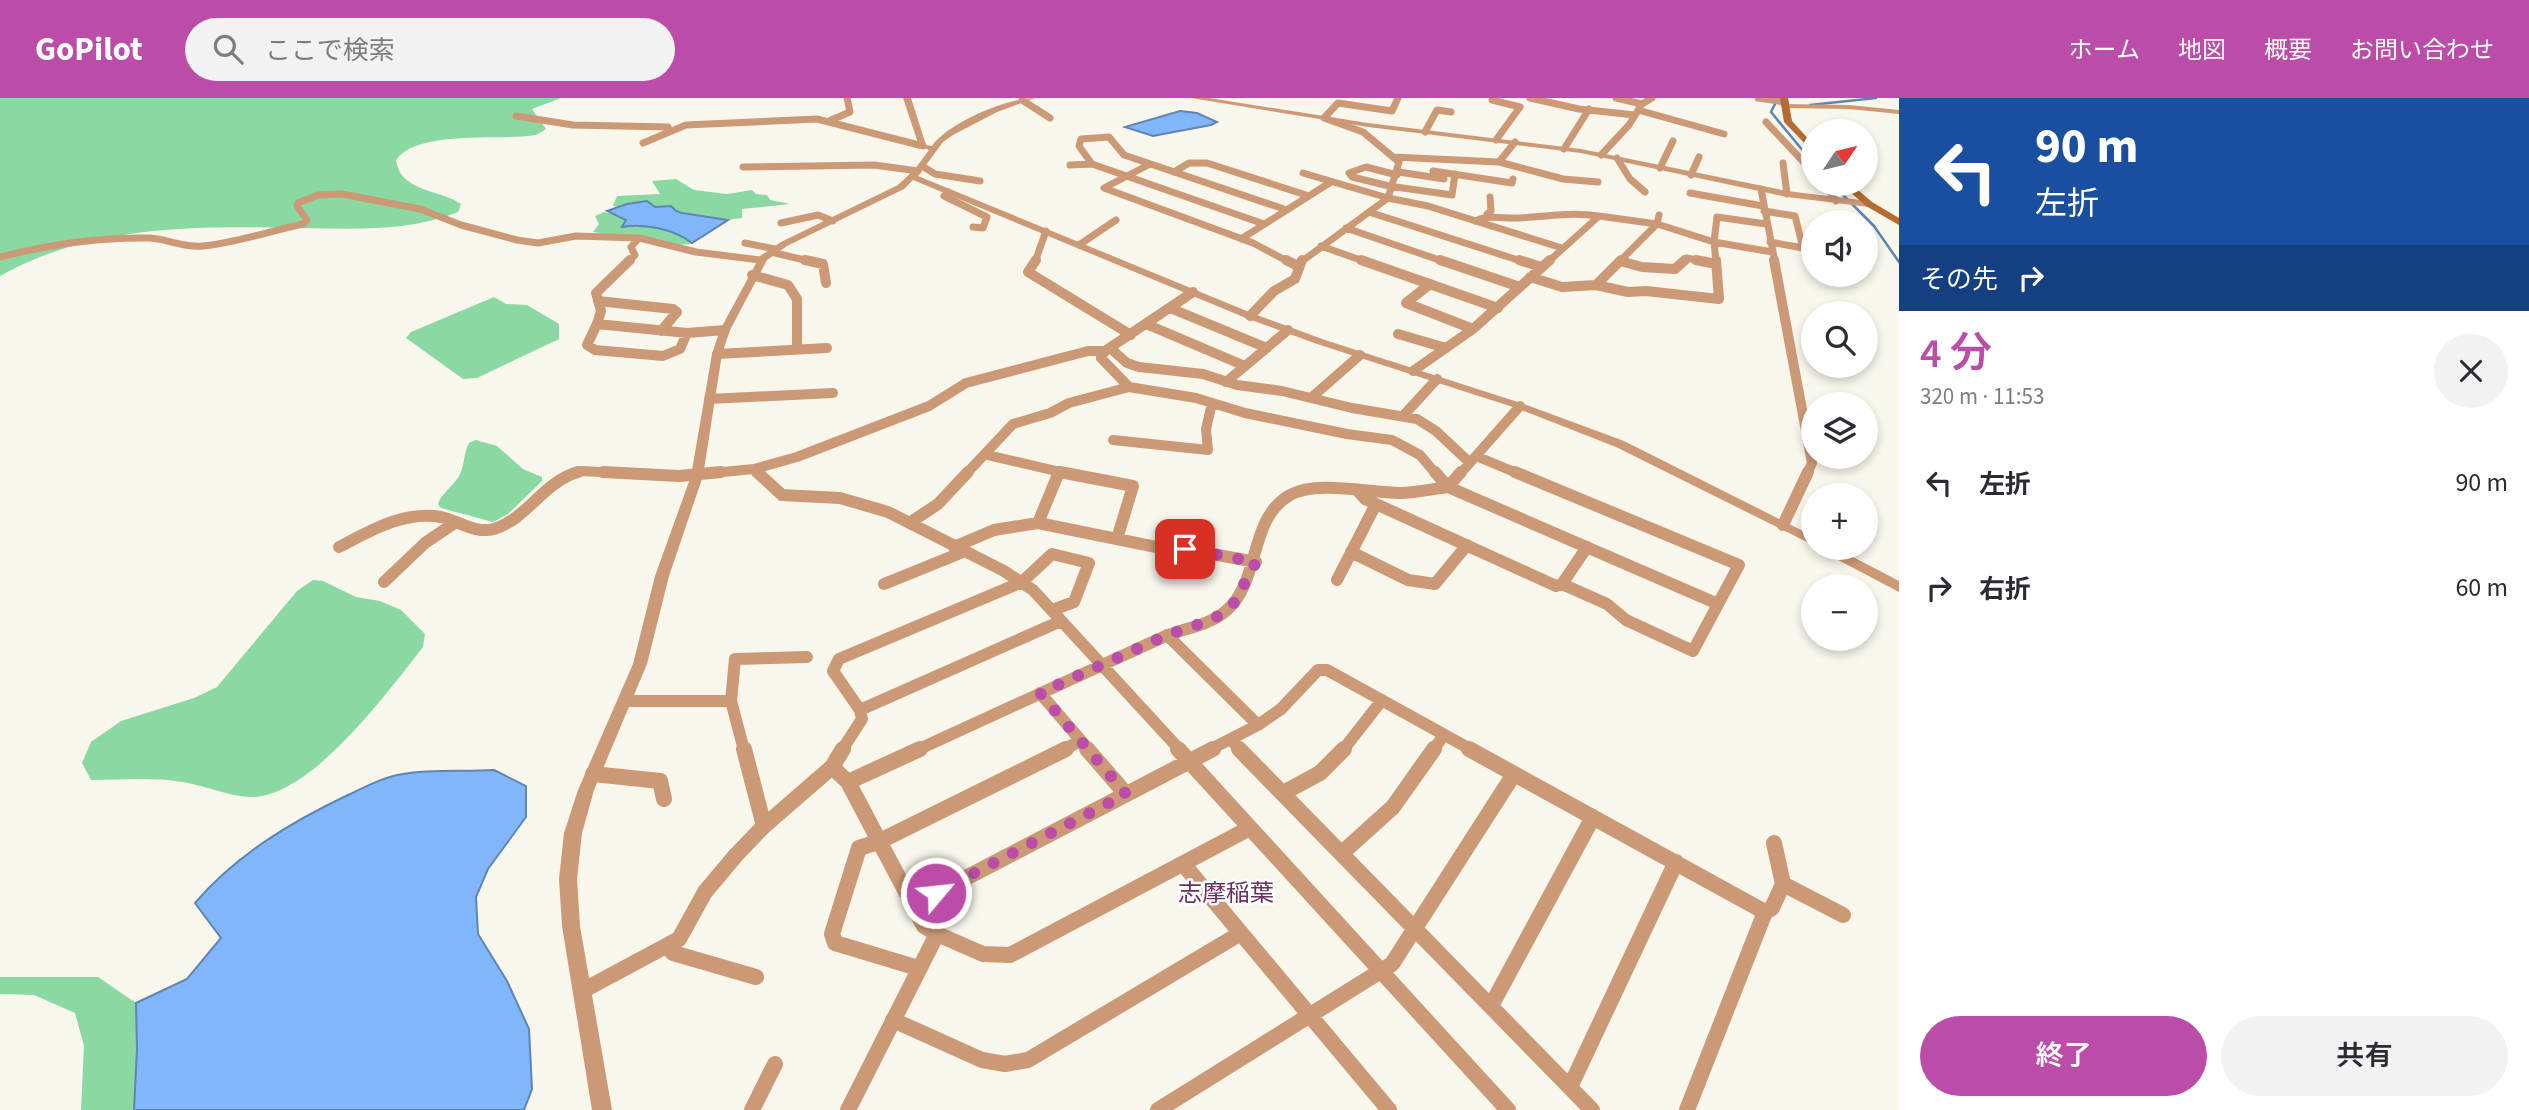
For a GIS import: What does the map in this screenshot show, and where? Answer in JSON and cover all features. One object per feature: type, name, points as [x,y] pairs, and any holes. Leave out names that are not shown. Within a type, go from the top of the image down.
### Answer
[{"type":"main road","points":[[1785,102],[1790,125],[1801,136]]},
{"type":"main road","points":[[1860,196],[1899,222]]},
{"type":"street","points":[[831,120],[850,112],[847,98]]},
{"type":"street","points":[[907,98],[928,147]]},
{"type":"street","points":[[1195,98],[1324,118],[1564,149],[1787,194],[1869,204]]},
{"type":"street","points":[[1324,118],[1340,101],[1392,111],[1398,98]]},
{"type":"street","points":[[1530,98],[1589,109],[1638,110]]},
{"type":"street","points":[[1616,98],[1638,110],[1724,134]]},
{"type":"street","points":[[1601,155],[1629,125],[1638,110],[1652,98]]},
{"type":"street","points":[[1758,98],[1899,112]]},
{"type":"street","points":[[602,1110],[571,926],[568,878],[573,833],[593,774],[640,664],[663,576],[697,476],[717,354],[725,330],[752,275],[769,254],[892,193],[918,171],[928,147],[994,110],[1026,99],[1050,118]]},
{"type":"street","points":[[1492,99],[1520,107],[1496,140]]},
{"type":"street","points":[[1564,149],[1589,109]]},
{"type":"street","points":[[1425,131],[1437,110],[1451,112]]},
{"type":"street","points":[[516,116],[541,123],[601,126],[614,130],[679,127],[708,122],[817,118],[928,147]]},
{"type":"street","points":[[1251,316],[1274,291],[1295,279],[1302,260],[1388,198],[1389,186],[1398,173],[1399,162],[1363,132],[1324,118]]},
{"type":"street","points":[[1790,125],[1766,122],[1801,159]]},
{"type":"street","points":[[643,143],[679,127]]},
{"type":"street","points":[[1092,163],[1079,146],[1081,139],[1109,137],[1124,155],[1287,210]]},
{"type":"street","points":[[1660,168],[1672,141]]},
{"type":"street","points":[[1499,162],[1516,142]]},
{"type":"street","points":[[1393,157],[1499,162],[1554,177],[1598,182]]},
{"type":"street","points":[[1691,175],[1699,157]]},
{"type":"street","points":[[1617,158],[1630,179],[1645,192]]},
{"type":"street","points":[[743,167],[783,169],[878,163],[980,181]]},
{"type":"street","points":[[1070,165],[1092,163],[1264,225]]},
{"type":"street","points":[[1174,172],[1189,163],[1208,163],[1309,196]]},
{"type":"street","points":[[1783,163],[1787,194]]},
{"type":"street","points":[[1150,164],[1104,188],[1241,239],[1298,265]]},
{"type":"street","points":[[1455,178],[1452,195],[1389,186],[1352,177],[1349,173],[1364,166],[1398,173],[1455,178],[1512,183],[1513,179]]},
{"type":"street","points":[[918,171],[948,192],[1251,316],[1360,355],[1520,406],[1620,444],[1801,535]]},
{"type":"street","points":[[1433,171],[1455,178]]},
{"type":"street","points":[[1303,173],[1388,198],[1427,206],[1562,248]]},
{"type":"street","points":[[1241,239],[1331,182]]},
{"type":"street","points":[[1761,189],[1812,463],[1783,525]]},
{"type":"street","points":[[948,192],[944,196],[987,217],[983,228],[973,227]]},
{"type":"street","points":[[0,257],[38,247],[97,238],[154,238],[190,247],[236,240],[303,224],[307,220],[297,206],[298,203],[331,193],[420,209],[461,225],[538,243],[576,236],[639,238],[696,252],[769,254],[823,264],[825,283]]},
{"type":"street","points":[[1487,214],[1507,218],[1576,213],[1658,219],[1714,242],[1803,248],[1795,216],[1690,193]]},
{"type":"street","points":[[1834,196],[1838,201]]},
{"type":"street","points":[[1475,221],[1491,211],[1490,197]]},
{"type":"street","points":[[1573,200],[1576,213]]},
{"type":"street","points":[[1532,204],[1537,215]]},
{"type":"street","points":[[1370,212],[1541,267]]},
{"type":"street","points":[[781,223],[818,215],[832,221]]},
{"type":"street","points":[[1413,371],[1473,329],[1599,216]]},
{"type":"street","points":[[1530,277],[1562,287],[1596,285],[1629,292],[1646,291],[1719,299],[1714,242],[1717,217],[1766,224]]},
{"type":"street","points":[[1596,285],[1658,219]]},
{"type":"street","points":[[1079,245],[1116,220]]},
{"type":"street","points":[[1346,228],[1520,287]]},
{"type":"street","points":[[1046,230],[1037,258],[1028,272],[1131,335]]},
{"type":"street","points":[[639,238],[631,247],[635,256],[629,264],[596,293],[601,311],[587,345],[595,350],[663,356],[680,349],[687,333]]},
{"type":"street","points":[[745,243],[769,254]]},
{"type":"street","points":[[1321,246],[1498,308]]},
{"type":"street","points":[[1620,261],[1642,267],[1675,270],[1687,258],[1716,264]]},
{"type":"street","points":[[752,275],[788,285],[797,299],[797,350]]},
{"type":"street","points":[[1430,284],[1406,303],[1473,329]]},
{"type":"street","points":[[1129,387],[1101,358],[1108,350],[1193,292]]},
{"type":"street","points":[[598,301],[673,309],[677,312],[661,331]]},
{"type":"street","points":[[1170,308],[1267,348]]},
{"type":"street","points":[[597,324],[687,333],[725,330]]},
{"type":"street","points":[[1146,324],[1245,366]]},
{"type":"street","points":[[1226,382],[1288,330]]},
{"type":"street","points":[[1398,334],[1446,348]]},
{"type":"street","points":[[717,354],[827,348]]},
{"type":"street","points":[[339,547],[379,527],[428,515],[474,529],[491,530],[507,523],[542,489],[569,473],[582,471],[697,476],[754,469],[797,457],[890,422],[929,406],[966,383],[1044,365],[1088,351],[1108,350],[1132,366],[1203,374],[1226,382],[1427,423],[1473,459],[1740,565],[1693,651],[1626,620],[1607,604],[1562,584]]},
{"type":"street","points":[[642,366],[650,355]]},
{"type":"street","points":[[1311,398],[1360,355]]},
{"type":"street","points":[[1403,416],[1437,379]]},
{"type":"street","points":[[911,522],[938,504],[1013,424],[1051,413],[1069,403],[1129,387],[1213,403],[1334,432],[1392,440],[1420,455],[1448,487],[1718,604]]},
{"type":"street","points":[[709,399],[833,393]]},
{"type":"street","points":[[1113,440],[1208,450],[1206,429],[1213,403]]},
{"type":"street","points":[[848,782],[1167,635],[1214,619],[1234,603],[1256,562],[1260,533],[1267,515],[1296,491],[1310,488],[1402,493],[1448,487],[1520,406]]},
{"type":"street","points":[[986,454],[1017,464],[1133,486],[1117,539]]},
{"type":"street","points":[[754,469],[782,495],[840,498],[911,522],[1022,582],[1508,1110]]},
{"type":"street","points":[[1038,523],[1059,472]]},
{"type":"street","points":[[1358,491],[1365,499],[1556,586],[1562,584],[1587,547]]},
{"type":"street","points":[[1337,580],[1376,504]]},
{"type":"street","points":[[384,582],[425,543],[456,522]]},
{"type":"street","points":[[884,584],[959,550],[994,530],[1038,523],[1256,562]]},
{"type":"street","points":[[1351,552],[1408,580],[1434,584],[1467,545]]},
{"type":"street","points":[[582,991],[679,939],[705,892],[764,826],[832,767],[862,719],[860,710],[833,671],[839,659],[1022,582],[1052,554],[1089,563],[1074,602],[1056,616],[860,710]]},
{"type":"street","points":[[1848,560],[1899,587]]},
{"type":"street","points":[[1167,635],[1258,725]]},
{"type":"street","points":[[764,826],[731,701],[735,659],[807,657]]},
{"type":"street","points":[[912,906],[1258,725],[1281,709],[1318,670],[1327,670],[1765,912]]},
{"type":"street","points":[[1040,693],[1126,794]]},
{"type":"street","points":[[1283,793],[1320,773],[1335,760],[1382,700]]},
{"type":"street","points":[[624,701],[731,701]]},
{"type":"street","points":[[1342,853],[1393,807],[1444,735]]},
{"type":"street","points":[[1231,740],[1592,1110]]},
{"type":"street","points":[[918,968],[835,943],[832,934],[859,848],[878,842],[1081,741]]},
{"type":"street","points":[[832,767],[848,782],[924,926],[983,954],[1010,955],[1250,828]]},
{"type":"street","points":[[593,774],[660,781],[664,799]]},
{"type":"street","points":[[1158,1110],[1392,964],[1514,774]]},
{"type":"street","points":[[1490,1006],[1593,817]]},
{"type":"street","points":[[1687,1110],[1765,912],[1772,908],[1783,884],[1774,843]]},
{"type":"street","points":[[1570,1087],[1676,862]]},
{"type":"street","points":[[1184,865],[1386,1109]]},
{"type":"street","points":[[1783,884],[1838,913]]},
{"type":"street","points":[[893,1020],[982,1060],[1005,1064],[1028,1060],[1241,933]]},
{"type":"street","points":[[848,1110],[937,934]]},
{"type":"street","points":[[667,946],[673,953],[756,977]]},
{"type":"street","points":[[752,1110],[775,1064]]},
{"type":"green space","points":[[0,98],[561,98],[532,109],[546,129],[536,135],[440,140],[407,150],[396,160],[399,170],[413,184],[461,204],[458,212],[420,223],[380,228],[223,227],[109,237],[71,246],[0,276]]},
{"type":"green space","points":[[676,179],[694,190],[727,194],[752,190],[756,194],[767,195],[770,200],[790,204],[742,209],[742,218],[719,221],[613,206],[617,196],[660,194],[652,181]]},
{"type":"green space","points":[[604,212],[653,225],[693,240],[693,244],[675,245],[593,232],[599,224],[595,216]]},
{"type":"green space","points":[[494,297],[506,304],[527,305],[559,324],[559,339],[477,378],[463,379],[406,338],[411,332]]},
{"type":"green space","points":[[476,440],[497,446],[523,469],[542,477],[542,481],[508,514],[493,522],[441,508],[438,504],[459,476],[469,443]]},
{"type":"green space","points":[[313,580],[323,581],[356,597],[380,601],[401,610],[425,634],[423,647],[390,689],[322,762],[298,780],[273,793],[250,797],[170,780],[91,780],[82,763],[91,742],[121,721],[194,698],[217,687],[297,591]]},
{"type":"green space","points":[[0,977],[98,977],[136,1003],[134,1110],[81,1110],[84,1046],[75,1013],[34,995],[0,994]]},
{"type":"water","points":[[1180,111],[1197,113],[1217,122],[1153,136],[1125,127]]},
{"type":"water","points":[[647,201],[655,207],[671,206],[682,213],[728,220],[692,243],[659,228],[622,227],[626,220],[607,211]]},
{"type":"water","points":[[494,770],[526,786],[526,817],[488,869],[476,897],[478,934],[507,981],[529,1029],[532,1089],[524,1110],[134,1110],[136,1003],[187,979],[221,938],[195,903],[211,886],[246,855],[285,828],[374,783],[414,772]]},
{"type":"waterway","points":[[1810,105],[1876,98]]},
{"type":"waterway","points":[[1775,104],[1771,112],[1801,148]]},
{"type":"waterway","points":[[1844,196],[1874,226],[1899,262]]},
{"type":"district","name":"志摩稲葉","points":[[1226,893]]},
{"type":"route","points":[[936,893],[1126,794],[1040,693],[1167,635],[1214,619],[1234,603],[1256,562],[1185,549]]}]
